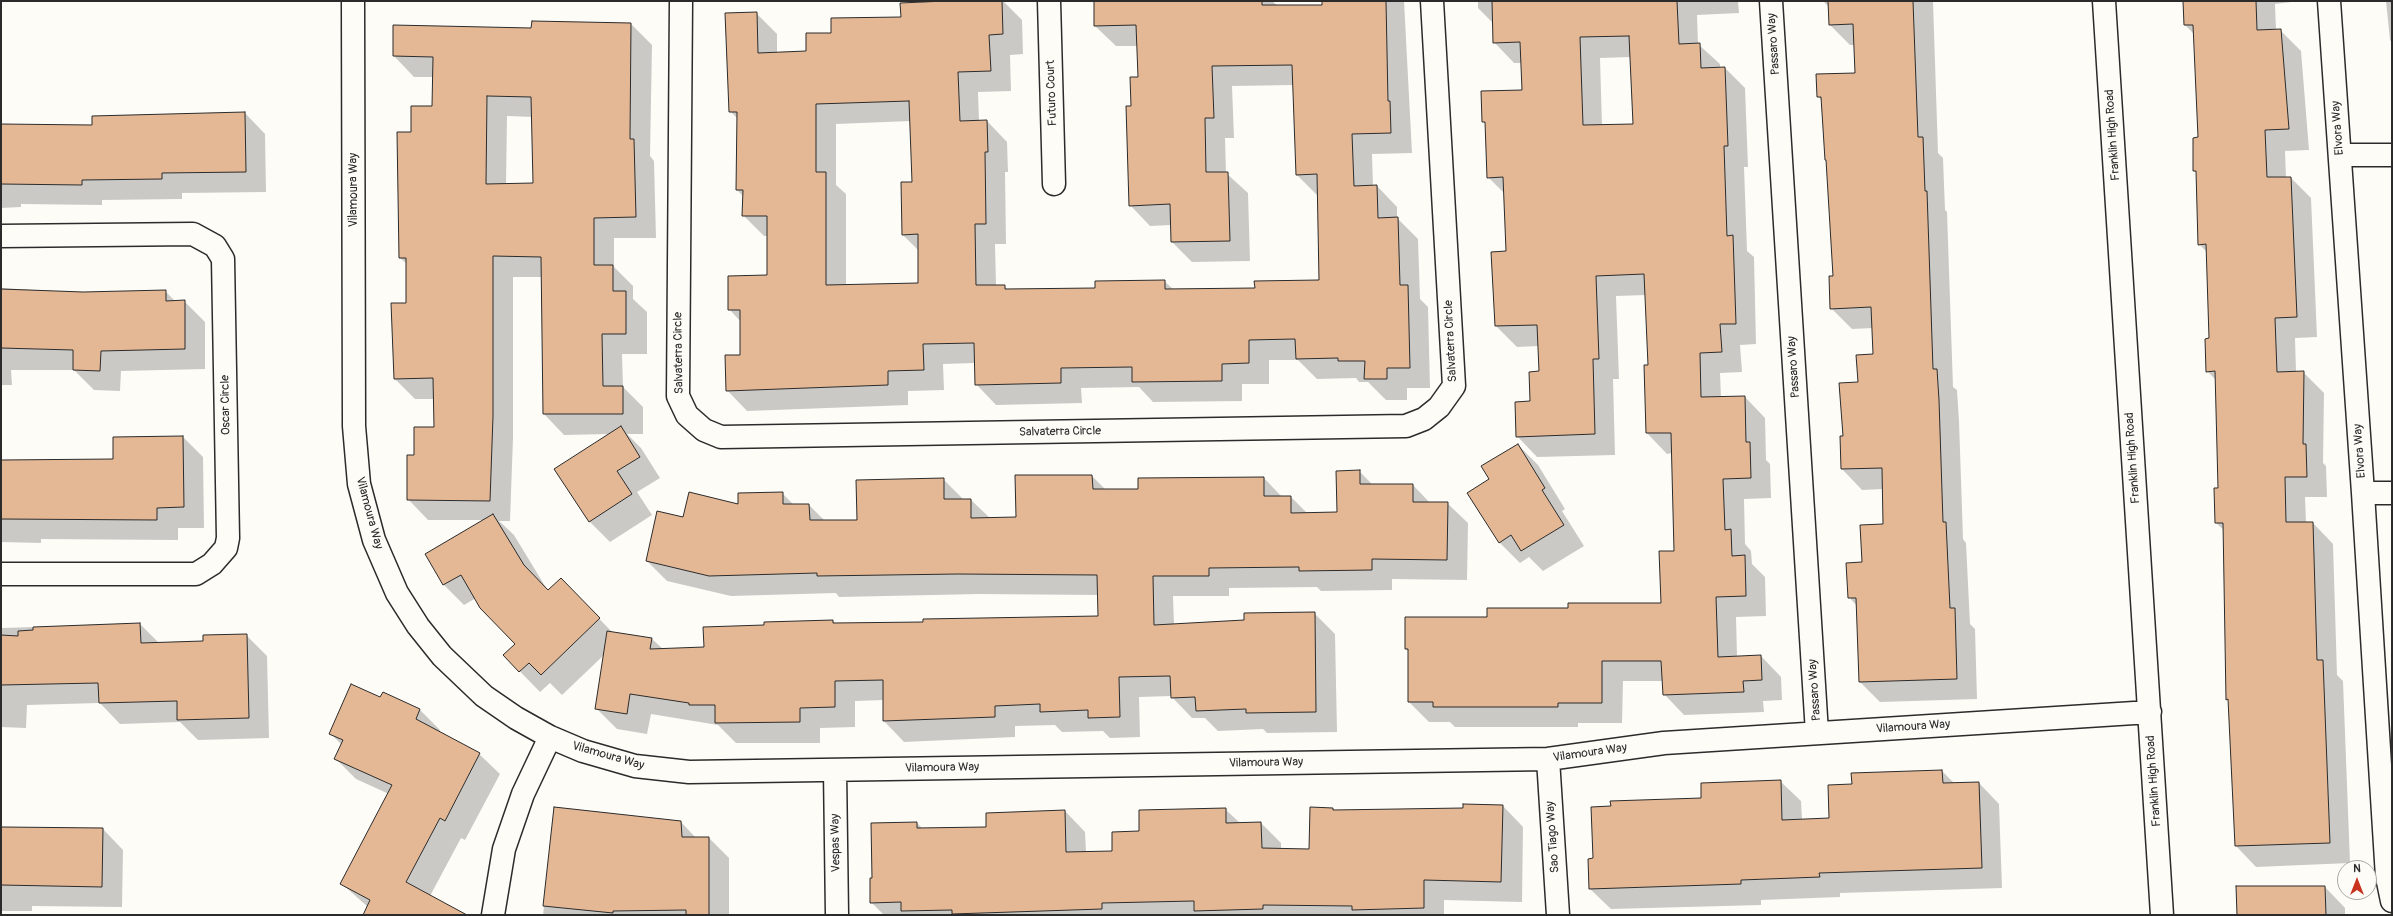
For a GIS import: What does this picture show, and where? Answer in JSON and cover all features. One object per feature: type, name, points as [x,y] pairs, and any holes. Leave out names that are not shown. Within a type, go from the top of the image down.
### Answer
[{"type":"street","name":"Vilamoura Way","points":[[354,1],[354,426],[359,484],[374,540],[398,592],[418,626],[442,656],[484,696],[516,718],[550,737],[583,751],[643,767],[689,772],[1548,759],[1664,743],[2150,712]]},
{"type":"street","name":"Salvaterra Circle","points":[[681,1],[678,396],[687,416],[704,430],[721,437],[1406,426],[1424,419],[1439,407],[1454,386],[1432,1]]},
{"type":"street","name":"Futuro Court","points":[[1049,1],[1054,184]]},
{"type":"street","name":"Passaro Way","points":[[1771,1],[1817,733]]},
{"type":"street","name":"Franklin High Road","points":[[2104,1],[2162,915]]},
{"type":"street","name":"Elvora Way","points":[[2329,1],[2363,493],[2387,877],[2392,901]]},
{"type":"street","points":[[2340,155],[2392,155]]},
{"type":"street","name":"Oscar Circle","points":[[1,236],[193,234],[215,246],[223,259],[228,538],[226,548],[212,564],[196,574],[1,574]]},
{"type":"street","points":[[2363,493],[2392,493]]},
{"type":"street","points":[[493,915],[504,849],[523,794],[550,737]]},
{"type":"street","name":"Sao Tiago Way","points":[[1548,759],[1558,915]]},
{"type":"street","name":"Vespas Way","points":[[835,770],[837,915]]},
{"type":"building","points":[[1002,1],[1003,34],[989,35],[991,71],[958,72],[960,121],[987,120],[988,152],[985,152],[986,224],[975,224],[976,285],[1005,285],[1005,289],[1095,288],[1095,281],[1165,280],[1165,289],[1255,288],[1254,281],[1319,280],[1317,174],[1296,175],[1292,65],[1212,66],[1214,118],[1205,118],[1206,172],[1228,172],[1230,241],[1171,242],[1170,204],[1129,206],[1126,106],[1131,106],[1130,77],[1138,77],[1136,25],[1094,26],[1094,1],[1262,1],[1262,5],[1322,5],[1322,1],[1386,1],[1388,101],[1390,101],[1391,133],[1352,134],[1354,186],[1377,185],[1378,218],[1398,217],[1400,285],[1408,285],[1410,368],[1387,368],[1387,379],[1364,379],[1365,361],[1338,361],[1338,358],[1296,359],[1295,339],[1249,340],[1249,363],[1222,364],[1222,381],[1132,382],[1132,367],[1061,368],[1061,383],[975,385],[974,343],[923,344],[924,370],[888,371],[888,385],[726,391],[725,355],[740,355],[740,310],[728,310],[728,276],[767,275],[767,216],[742,216],[743,190],[736,190],[737,112],[729,112],[725,13],[757,12],[758,53],[806,51],[806,33],[831,33],[831,18],[901,17],[900,3]],"holes":[[[909,101],[912,182],[901,182],[902,235],[918,234],[918,283],[826,285],[826,172],[816,172],[816,104]]]},
{"type":"building","points":[[1492,1],[1677,1],[1679,44],[1700,43],[1701,68],[1725,67],[1728,146],[1724,146],[1727,236],[1733,235],[1736,324],[1720,324],[1722,352],[1700,353],[1701,397],[1745,396],[1746,442],[1750,442],[1751,478],[1723,479],[1725,530],[1731,529],[1732,556],[1745,555],[1746,596],[1716,597],[1718,657],[1761,655],[1762,680],[1743,681],[1744,692],[1663,695],[1661,661],[1602,661],[1602,703],[1558,703],[1558,707],[1433,707],[1433,702],[1408,702],[1408,649],[1405,649],[1405,617],[1487,617],[1487,608],[1568,608],[1568,603],[1661,603],[1659,551],[1674,551],[1671,433],[1646,433],[1644,365],[1648,365],[1644,274],[1596,276],[1599,359],[1593,359],[1595,434],[1516,437],[1515,402],[1530,401],[1529,372],[1539,371],[1537,325],[1495,326],[1491,252],[1506,251],[1503,177],[1487,178],[1485,122],[1482,122],[1481,91],[1522,90],[1520,42],[1493,43]],"holes":[[[1629,36],[1633,124],[1583,125],[1580,37]]]},
{"type":"building","points":[[1828,1],[1913,1],[1918,137],[1923,137],[1925,191],[1927,191],[1933,369],[1937,369],[1943,522],[1946,522],[1950,608],[1955,608],[1957,679],[1859,682],[1856,598],[1848,598],[1846,563],[1862,562],[1860,525],[1883,524],[1882,468],[1841,469],[1840,436],[1843,436],[1839,383],[1858,382],[1856,355],[1873,354],[1871,307],[1830,309],[1829,276],[1833,276],[1821,97],[1817,97],[1816,74],[1855,73],[1853,24],[1829,25]]},
{"type":"building","points":[[2183,1],[2256,1],[2257,30],[2281,29],[2289,129],[2265,130],[2267,177],[2291,177],[2297,317],[2275,318],[2277,372],[2304,371],[2303,444],[2306,444],[2307,477],[2285,477],[2286,522],[2313,522],[2317,660],[2323,660],[2330,843],[2235,846],[2228,699],[2226,700],[2223,523],[2215,523],[2214,488],[2218,488],[2215,371],[2206,372],[2205,339],[2209,338],[2206,244],[2198,245],[2196,171],[2193,171],[2193,138],[2198,137],[2193,25],[2184,25]]},
{"type":"building","points":[[532,21],[631,23],[630,139],[634,139],[636,217],[594,218],[594,265],[613,265],[613,291],[626,291],[626,334],[602,334],[603,386],[623,386],[623,414],[543,414],[541,257],[493,256],[493,416],[490,501],[407,500],[407,455],[414,455],[414,427],[434,427],[433,378],[394,379],[391,303],[406,303],[406,258],[399,258],[397,132],[411,132],[411,106],[432,106],[433,57],[393,56],[393,25],[531,28]],"holes":[[[487,96],[531,97],[533,183],[486,184]]]},
{"type":"building","points":[[245,112],[246,172],[162,173],[162,179],[82,180],[82,185],[1,184],[1,124],[92,125],[92,116]]},
{"type":"building","points":[[1,289],[83,292],[166,290],[166,301],[185,300],[185,349],[101,351],[100,371],[73,370],[73,350],[1,348]]},
{"type":"building","points":[[621,426],[640,457],[617,471],[632,494],[589,522],[554,469]]},
{"type":"building","points":[[183,436],[184,507],[157,508],[157,520],[1,519],[1,460],[113,459],[113,437]]},
{"type":"building","points":[[1518,444],[1545,488],[1542,490],[1564,525],[1521,551],[1511,535],[1499,543],[1467,493],[1489,479],[1481,466]]},
{"type":"building","points":[[1360,470],[1360,484],[1413,484],[1413,502],[1448,502],[1447,560],[1372,559],[1372,570],[1299,571],[1299,567],[1209,568],[1209,576],[1153,576],[1154,625],[1244,620],[1244,613],[1315,612],[1316,712],[1246,713],[1246,709],[1196,711],[1195,697],[1171,698],[1170,676],[1119,677],[1120,717],[1088,718],[1088,710],[1040,712],[1040,704],[995,706],[995,717],[883,721],[883,680],[835,681],[835,707],[800,708],[800,722],[715,723],[715,705],[689,705],[689,703],[630,694],[627,714],[595,709],[607,631],[652,638],[650,649],[704,647],[703,627],[764,625],[764,622],[833,620],[833,623],[923,622],[923,619],[1098,616],[1097,575],[958,574],[817,576],[817,573],[709,576],[646,561],[657,511],[683,517],[689,492],[738,504],[738,493],[783,492],[783,504],[809,504],[810,520],[857,520],[856,480],[944,478],[944,499],[971,499],[971,518],[1016,517],[1015,475],[1092,475],[1093,489],[1138,489],[1138,478],[1264,477],[1264,496],[1291,496],[1291,513],[1337,512],[1336,471]]},
{"type":"building","points":[[493,514],[524,565],[548,590],[561,578],[600,618],[541,675],[529,663],[519,672],[503,655],[515,644],[480,608],[461,575],[443,585],[425,554]]},
{"type":"building","points":[[140,623],[141,643],[203,641],[203,635],[247,634],[249,718],[177,720],[177,701],[99,703],[98,683],[1,685],[1,635],[18,636],[18,631],[33,630],[33,627]]},
{"type":"building","points":[[351,684],[380,697],[383,692],[420,709],[416,719],[480,753],[445,821],[440,818],[406,882],[467,915],[363,915],[370,900],[340,884],[392,785],[334,759],[343,740],[329,734]]},
{"type":"building","points":[[1942,770],[1943,783],[1979,782],[1982,868],[1819,873],[1820,877],[1741,880],[1741,884],[1589,889],[1588,859],[1593,858],[1591,807],[1611,806],[1610,801],[1701,798],[1701,783],[1781,780],[1782,820],[1829,818],[1828,785],[1852,784],[1851,773]]},
{"type":"building","points":[[1463,804],[1503,805],[1501,882],[1424,880],[1424,908],[1352,910],[1352,906],[1263,905],[1263,909],[1194,911],[1194,901],[1102,903],[1102,909],[952,914],[952,910],[901,911],[901,902],[870,903],[870,878],[872,878],[871,823],[917,822],[917,828],[986,827],[986,813],[1065,810],[1066,852],[1112,851],[1112,832],[1139,831],[1139,810],[1226,808],[1226,823],[1261,822],[1262,848],[1309,849],[1310,807],[1333,808],[1333,810],[1463,808]]},
{"type":"building","points":[[554,807],[681,821],[682,837],[709,837],[709,915],[686,915],[686,910],[613,911],[613,913],[543,906]]},
{"type":"building","points":[[1,827],[103,828],[102,887],[1,885]]},
{"type":"building","points":[[2236,886],[2325,886],[2326,915],[2237,915]]}]
